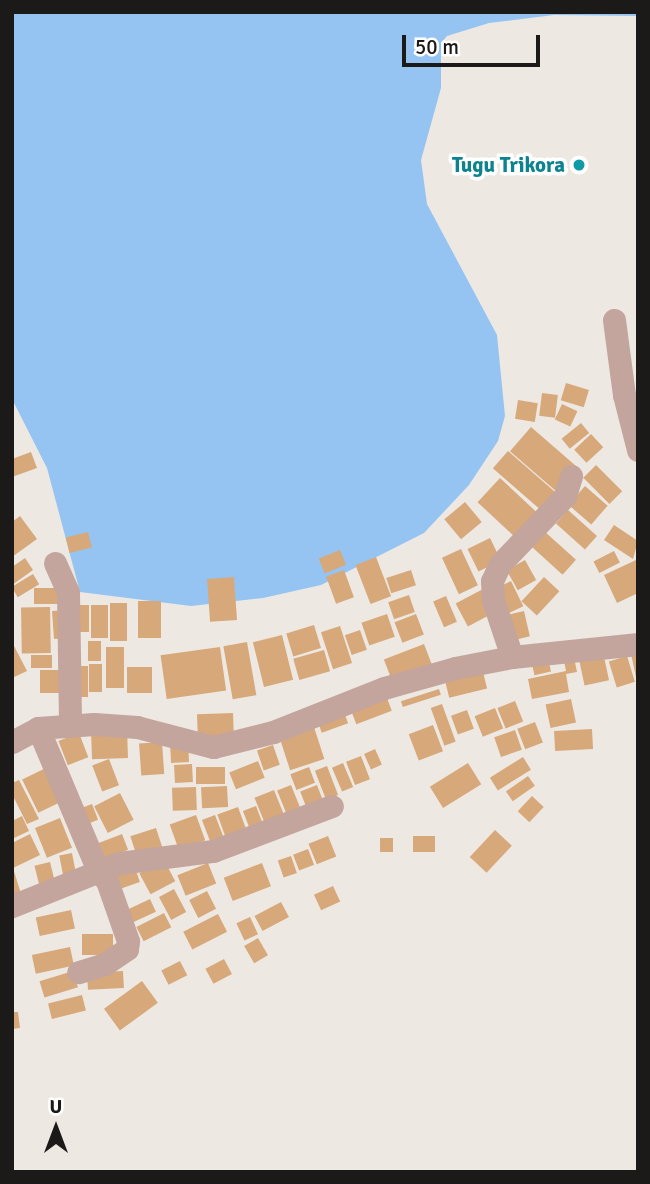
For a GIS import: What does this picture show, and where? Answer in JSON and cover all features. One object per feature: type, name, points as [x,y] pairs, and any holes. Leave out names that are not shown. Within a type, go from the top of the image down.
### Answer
[{"type":"street","points":[[614,320],[624,395],[638,450]]},
{"type":"street","points":[[512,657],[493,600],[492,582],[500,564],[565,496],[571,476]]},
{"type":"street","points":[[55,563],[68,593],[69,725]]},
{"type":"street","points":[[12,741],[38,728],[69,725],[137,727],[213,747],[273,732],[384,688],[512,657],[638,644]]},
{"type":"street","points":[[38,728],[98,871],[107,881],[128,945],[104,964],[78,972]]},
{"type":"street","points":[[12,905],[98,871],[163,854],[223,848],[332,806]]},
{"type":"water","points":[[12,12],[638,12],[638,16],[554,15],[489,23],[447,36],[441,43],[441,88],[421,160],[427,204],[497,335],[505,416],[498,441],[469,485],[424,533],[321,585],[263,598],[191,606],[80,592],[47,468],[12,399]]},
{"type":"building","points":[[566,383],[589,390],[584,407],[561,400]]},
{"type":"building","points":[[542,393],[558,395],[555,418],[539,416]]},
{"type":"building","points":[[518,400],[538,403],[535,422],[515,419]]},
{"type":"building","points":[[562,404],[577,411],[570,427],[555,419]]},
{"type":"building","points":[[581,423],[589,433],[570,449],[562,439]]},
{"type":"building","points":[[531,427],[576,466],[555,491],[510,451]]},
{"type":"building","points":[[591,434],[603,447],[586,463],[574,450]]},
{"type":"building","points":[[508,451],[559,495],[543,512],[493,468]]},
{"type":"building","points":[[31,452],[37,468],[12,477],[12,459]]},
{"type":"building","points":[[596,465],[622,491],[609,504],[583,478]]},
{"type":"building","points":[[500,478],[541,516],[518,540],[477,502]]},
{"type":"building","points":[[585,486],[608,506],[591,525],[569,505]]},
{"type":"building","points":[[465,502],[482,522],[461,539],[444,519]]},
{"type":"building","points":[[568,510],[597,536],[585,549],[556,523]]},
{"type":"building","points":[[20,516],[37,539],[12,557],[12,522]]},
{"type":"building","points":[[614,525],[638,541],[633,559],[604,540]]},
{"type":"building","points":[[544,531],[576,560],[563,575],[531,546]]},
{"type":"building","points":[[88,532],[92,548],[70,553],[66,538]]},
{"type":"building","points":[[490,538],[501,560],[478,571],[468,549]]},
{"type":"building","points":[[461,549],[478,585],[459,594],[442,558]]},
{"type":"building","points":[[340,550],[346,565],[325,573],[319,559]]},
{"type":"building","points":[[614,551],[620,563],[599,573],[594,561]]},
{"type":"building","points":[[376,557],[391,596],[371,604],[355,565]]},
{"type":"building","points":[[25,558],[33,570],[12,585],[12,567]]},
{"type":"building","points":[[525,560],[536,580],[518,590],[507,570]]},
{"type":"building","points":[[636,560],[638,593],[617,603],[604,575]]},
{"type":"building","points":[[344,570],[354,597],[336,604],[326,576]]},
{"type":"building","points":[[411,570],[416,585],[391,593],[386,578]]},
{"type":"building","points":[[33,574],[39,584],[18,597],[12,587]]},
{"type":"building","points":[[234,577],[237,620],[210,622],[207,579]]},
{"type":"building","points":[[544,577],[559,591],[537,615],[521,601]]},
{"type":"building","points":[[511,581],[523,606],[505,615],[493,590]]},
{"type":"building","points":[[34,588],[63,588],[63,604],[34,604]]},
{"type":"building","points":[[483,589],[495,612],[468,627],[456,604]]},
{"type":"building","points":[[409,595],[415,612],[394,619],[388,602]]},
{"type":"building","points":[[446,596],[457,622],[444,627],[433,601]]},
{"type":"building","points":[[138,601],[161,601],[161,638],[138,638]]},
{"type":"building","points":[[110,603],[127,603],[127,641],[110,641]]},
{"type":"building","points":[[72,605],[89,605],[89,632],[72,632]]},
{"type":"building","points":[[91,605],[108,605],[108,638],[91,638]]},
{"type":"building","points":[[50,607],[51,653],[22,653],[21,608]]},
{"type":"building","points":[[66,610],[68,638],[54,639],[52,611]]},
{"type":"building","points":[[524,611],[530,636],[512,640],[506,615]]},
{"type":"building","points":[[387,614],[395,637],[369,645],[361,623]]},
{"type":"building","points":[[416,614],[424,635],[402,643],[395,622]]},
{"type":"building","points":[[314,625],[321,648],[293,656],[286,633]]},
{"type":"building","points":[[340,626],[352,663],[333,669],[321,632]]},
{"type":"building","points":[[360,630],[367,650],[352,655],[345,635]]},
{"type":"building","points":[[282,635],[293,680],[264,687],[253,642]]},
{"type":"building","points":[[88,641],[101,641],[101,661],[88,661]]},
{"type":"building","points":[[12,642],[27,671],[12,678]]},
{"type":"building","points":[[247,642],[256,695],[233,699],[223,646]]},
{"type":"building","points":[[424,644],[433,668],[393,684],[384,659]]},
{"type":"building","points":[[106,647],[124,647],[124,688],[106,688]]},
{"type":"building","points":[[220,647],[226,691],[167,699],[161,655]]},
{"type":"building","points":[[638,648],[638,682],[637,682],[630,649]]},
{"type":"building","points":[[324,650],[330,671],[299,680],[293,659]]},
{"type":"building","points":[[603,652],[609,680],[585,686],[579,657]]},
{"type":"building","points":[[573,653],[577,672],[566,674],[569,692],[532,699],[528,679],[566,671],[563,656]]},
{"type":"building","points":[[547,654],[551,672],[534,675],[530,658]]},
{"type":"building","points":[[31,655],[52,655],[52,668],[31,668]]},
{"type":"building","points":[[627,656],[635,682],[617,687],[609,662]]},
{"type":"building","points":[[89,664],[102,664],[102,692],[89,692]]},
{"type":"building","points":[[74,666],[88,666],[88,697],[74,697]]},
{"type":"building","points":[[127,667],[152,667],[152,693],[127,693]]},
{"type":"building","points":[[482,668],[487,688],[449,698],[444,677]]},
{"type":"building","points":[[40,670],[61,670],[61,693],[40,693]]},
{"type":"building","points":[[439,689],[441,695],[403,707],[401,701]]},
{"type":"building","points":[[385,693],[392,711],[356,724],[350,707]]},
{"type":"building","points":[[571,699],[576,722],[551,728],[546,704]]},
{"type":"building","points":[[515,701],[523,721],[506,729],[497,708]]},
{"type":"building","points":[[442,704],[456,742],[444,746],[431,708]]},
{"type":"building","points":[[495,708],[503,728],[483,737],[475,716]]},
{"type":"building","points":[[467,710],[474,729],[458,735],[451,716]]},
{"type":"building","points":[[344,712],[348,723],[322,733],[318,722]]},
{"type":"building","points":[[233,713],[234,736],[198,737],[197,714]]},
{"type":"building","points":[[312,721],[324,759],[290,770],[278,732]]},
{"type":"building","points":[[535,722],[543,743],[525,749],[517,729]]},
{"type":"building","points":[[433,725],[443,751],[419,760],[409,734]]},
{"type":"building","points":[[127,729],[128,758],[92,759],[91,730]]},
{"type":"building","points":[[592,729],[593,749],[555,751],[554,731]]},
{"type":"building","points":[[515,730],[522,750],[501,757],[494,737]]},
{"type":"building","points":[[79,733],[88,757],[68,765],[58,741]]},
{"type":"building","points":[[162,742],[164,774],[141,776],[139,744]]},
{"type":"building","points":[[188,742],[189,762],[171,763],[170,743]]},
{"type":"building","points":[[273,745],[280,765],[264,770],[257,751]]},
{"type":"building","points":[[375,749],[382,765],[371,769],[364,754]]},
{"type":"building","points":[[361,756],[370,779],[355,785],[346,762]]},
{"type":"building","points":[[523,757],[531,770],[498,790],[490,778]]},
{"type":"building","points":[[109,759],[119,785],[102,792],[92,765]]},
{"type":"building","points":[[258,761],[265,778],[236,789],[229,773]]},
{"type":"building","points":[[343,763],[353,787],[342,792],[332,768]]},
{"type":"building","points":[[468,763],[481,784],[443,808],[430,787]]},
{"type":"building","points":[[192,764],[193,782],[175,783],[174,765]]},
{"type":"building","points":[[50,766],[66,799],[38,813],[22,780]]},
{"type":"building","points":[[327,766],[338,795],[326,800],[315,771]]},
{"type":"building","points":[[196,767],[225,767],[225,784],[196,784]]},
{"type":"building","points":[[309,767],[315,783],[296,790],[290,774]]},
{"type":"building","points":[[528,776],[535,786],[513,801],[506,791]]},
{"type":"building","points":[[19,780],[39,819],[27,824],[12,794],[12,783]]},
{"type":"building","points":[[291,785],[301,810],[287,816],[277,791]]},
{"type":"building","points":[[317,785],[325,806],[308,812],[300,791]]},
{"type":"building","points":[[227,786],[228,807],[202,808],[201,787]]},
{"type":"building","points":[[196,787],[197,810],[173,811],[172,788]]},
{"type":"building","points":[[274,790],[285,817],[265,825],[255,798]]},
{"type":"building","points":[[120,793],[134,820],[108,833],[94,806]]},
{"type":"building","points":[[532,796],[544,807],[529,822],[518,811]]},
{"type":"building","points":[[92,804],[98,820],[80,827],[74,811]]},
{"type":"building","points":[[256,806],[263,824],[250,829],[243,811]]},
{"type":"building","points":[[238,807],[248,834],[227,842],[217,815]]},
{"type":"building","points":[[196,815],[205,840],[179,850],[170,825]]},
{"type":"building","points":[[215,815],[225,841],[212,846],[202,820]]},
{"type":"building","points":[[22,816],[29,831],[12,839],[12,821]]},
{"type":"building","points":[[60,818],[72,848],[47,858],[35,828]]},
{"type":"building","points":[[156,828],[162,847],[137,855],[130,836]]},
{"type":"building","points":[[495,830],[512,846],[487,873],[470,857]]},
{"type":"building","points":[[30,834],[40,855],[13,868],[23,900],[12,903],[12,843]]},
{"type":"building","points":[[122,834],[128,850],[96,862],[90,846]]},
{"type":"building","points":[[328,836],[336,856],[317,864],[309,844]]},
{"type":"building","points":[[413,836],[435,836],[435,852],[413,852]]},
{"type":"building","points":[[380,838],[393,838],[393,852],[380,852]]},
{"type":"building","points":[[308,849],[314,865],[299,871],[293,855]]},
{"type":"building","points":[[72,853],[76,873],[63,875],[59,855]]},
{"type":"building","points":[[291,856],[297,873],[284,878],[278,861]]},
{"type":"building","points":[[164,860],[175,881],[151,894],[139,873]]},
{"type":"building","points":[[50,862],[55,882],[40,886],[34,866]]},
{"type":"building","points":[[208,863],[216,883],[186,896],[177,875]]},
{"type":"building","points":[[262,863],[271,886],[233,901],[224,878]]},
{"type":"building","points":[[134,865],[140,882],[113,891],[108,874]]},
{"type":"building","points":[[333,886],[340,901],[321,910],[314,895]]},
{"type":"building","points":[[174,889],[186,912],[171,920],[159,897]]},
{"type":"building","points":[[207,891],[216,909],[198,918],[189,900]]},
{"type":"building","points":[[150,899],[156,912],[131,923],[126,910]]},
{"type":"building","points":[[281,902],[289,917],[262,931],[255,916]]},
{"type":"building","points":[[71,910],[75,929],[40,936],[36,917]]},
{"type":"building","points":[[164,913],[171,927],[144,941],[136,927]]},
{"type":"building","points":[[218,914],[227,932],[192,950],[183,932]]},
{"type":"building","points":[[250,917],[258,934],[244,941],[236,923]]},
{"type":"building","points":[[82,934],[113,934],[113,955],[82,955]]},
{"type":"building","points":[[258,938],[268,955],[254,963],[244,946]]},
{"type":"building","points":[[70,947],[74,966],[36,974],[32,955]]},
{"type":"building","points":[[224,959],[232,974],[213,984],[205,969]]},
{"type":"building","points":[[180,961],[187,975],[169,985],[161,971]]},
{"type":"building","points":[[73,971],[78,987],[44,997],[40,981]]},
{"type":"building","points":[[123,971],[124,988],[88,990],[87,973]]},
{"type":"building","points":[[142,981],[158,1003],[120,1030],[104,1009]]},
{"type":"building","points":[[82,995],[86,1011],[52,1019],[48,1003]]},
{"type":"building","points":[[12,1012],[18,1012],[20,1028],[12,1029]]},
{"type":"place","name":"Tugu Trikora","points":[[579,165]]}]
